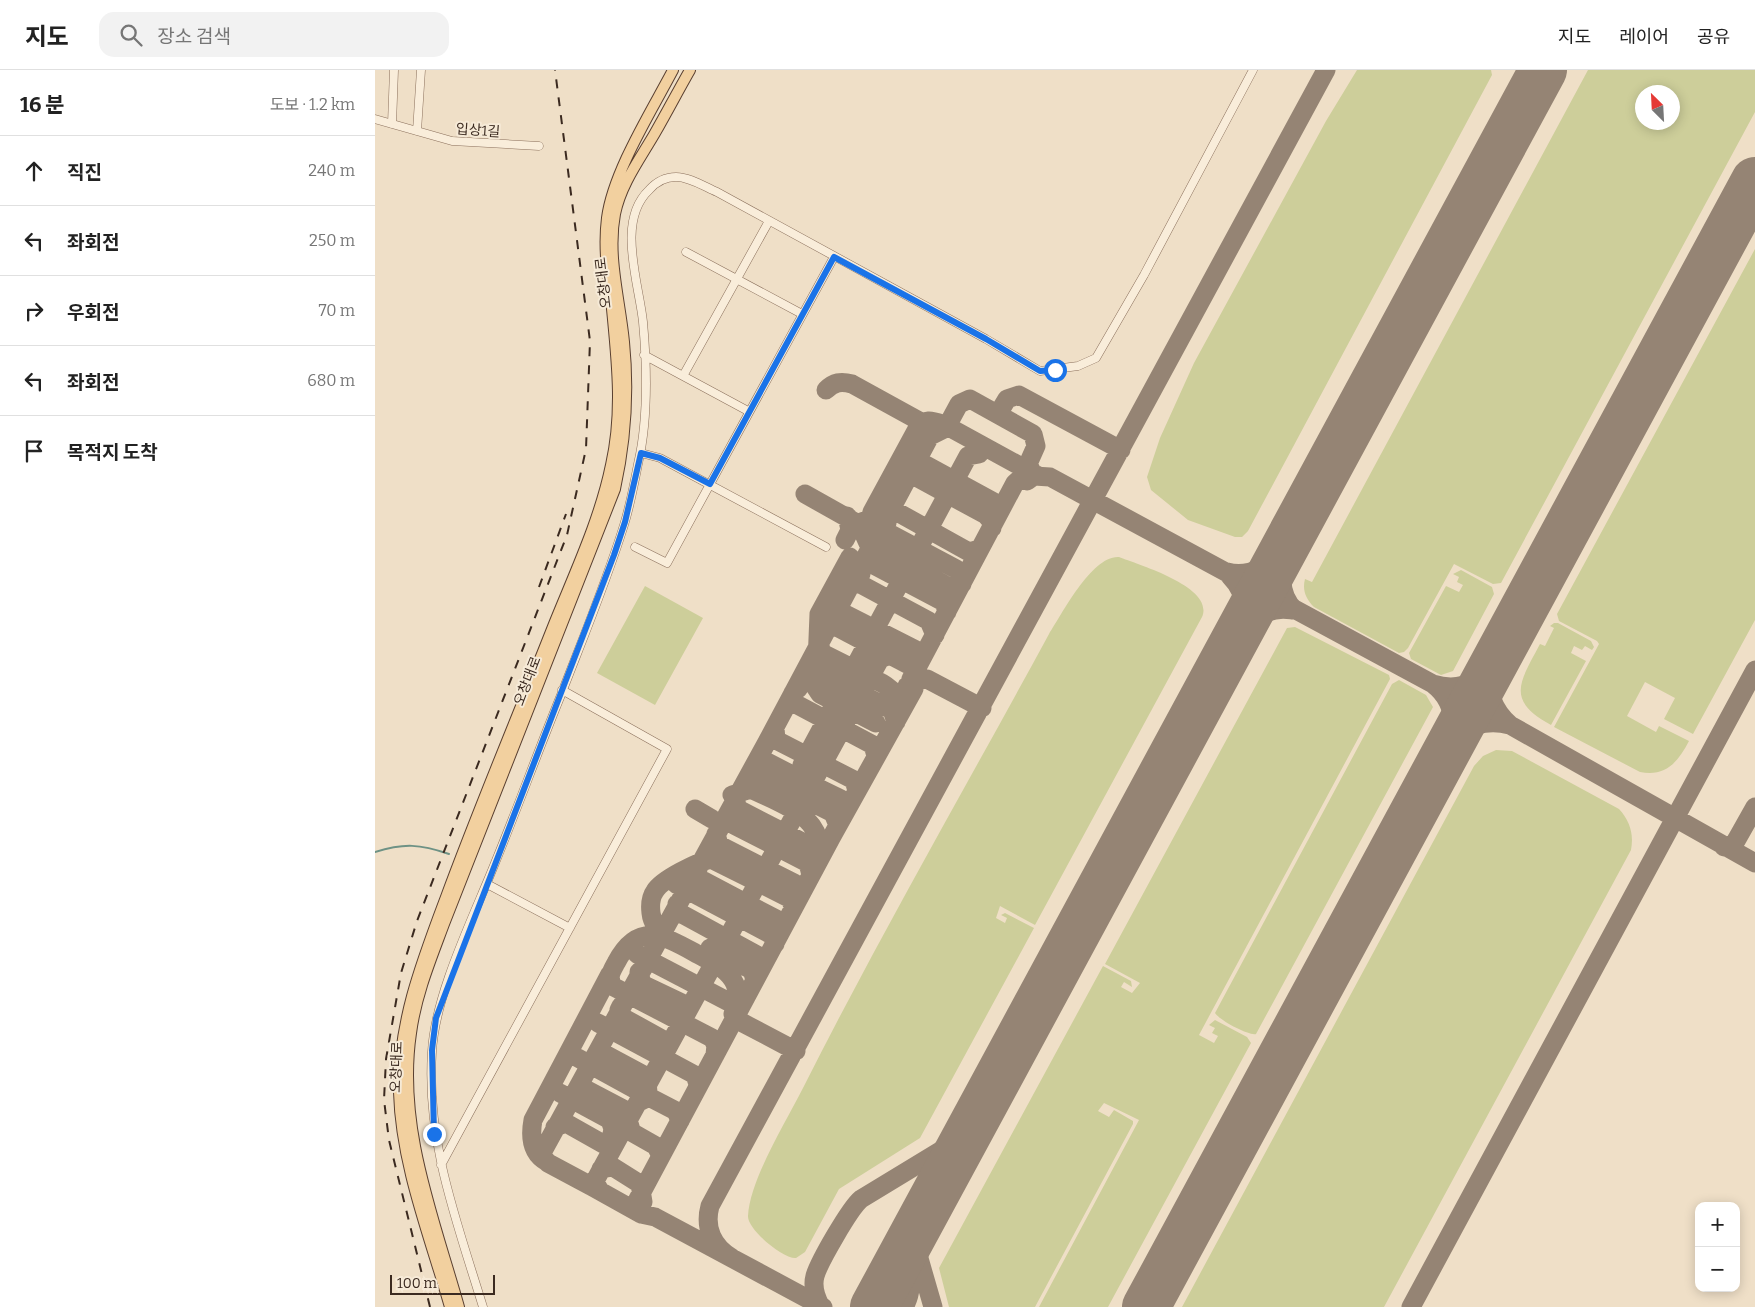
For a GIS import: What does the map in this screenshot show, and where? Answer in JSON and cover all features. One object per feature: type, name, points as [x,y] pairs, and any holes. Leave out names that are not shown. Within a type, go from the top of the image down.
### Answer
[{"type":"main road","name":"오창대로","points":[[459,1307],[416,1154],[407,1091],[411,1034],[415,1012],[460,873],[606,486],[613,460],[619,398],[606,262],[607,216],[615,188],[631,150],[673,70]]},
{"type":"main road","name":"오창대로","points":[[471,843],[615,488],[623,451],[628,398],[625,342],[612,238],[615,214],[618,200],[629,176],[690,70]]},
{"type":"main road","name":"오창대로","points":[[450,1307],[406,1149],[401,1111],[400,1065],[407,1010],[420,967],[460,873]]},
{"type":"street","points":[[392,124],[394,70]]},
{"type":"street","points":[[417,131],[421,70]]},
{"type":"street","points":[[483,1307],[441,1165],[434,1134],[432,1050],[436,1018],[562,690],[591,620],[625,522],[641,453],[645,379],[643,320],[631,236],[635,212],[643,194],[657,182],[677,177],[717,192],[986,339],[1040,371],[1079,366],[1095,358],[1144,274],[1253,70]]},
{"type":"street","name":"입상1길","points":[[375,119],[452,141],[539,146]]},
{"type":"street","points":[[683,376],[769,221]]},
{"type":"street","points":[[686,252],[802,314]]},
{"type":"street","points":[[635,547],[667,563],[748,411],[834,257]]},
{"type":"street","points":[[644,355],[748,411]]},
{"type":"street","points":[[641,453],[660,458],[826,547]]},
{"type":"street","points":[[441,1165],[667,749],[562,690]]},
{"type":"street","points":[[487,884],[570,928]]},
{"type":"green space","points":[[1357,70],[1491,70],[1492,75],[1248,531],[1242,537],[1235,537],[1188,520],[1151,490],[1147,477],[1160,438],[1194,363],[1326,121]]},
{"type":"green space","points":[[1588,70],[1755,70],[1755,112],[1501,583],[1493,584],[1454,564],[1408,648],[1404,652],[1399,653],[1314,607],[1304,591],[1305,579],[1312,582]]},
{"type":"green space","points":[[1755,249],[1755,620],[1693,734],[1664,719],[1675,698],[1645,682],[1627,716],[1656,732],[1659,726],[1689,741],[1676,761],[1664,770],[1649,773],[1640,772],[1554,727],[1599,644],[1597,641],[1559,621],[1557,614]]},
{"type":"green space","points":[[1119,557],[1173,579],[1187,587],[1197,596],[1203,606],[1202,617],[1035,925],[1000,906],[996,918],[1005,923],[1007,918],[1001,915],[1005,913],[1034,928],[920,1138],[839,1189],[805,1252],[796,1258],[783,1254],[759,1235],[749,1222],[748,1216],[755,1185],[770,1151],[893,917],[1049,634],[1088,575],[1109,559]]},
{"type":"green space","points":[[1461,570],[1492,587],[1494,594],[1453,671],[1441,675],[1411,659],[1409,653],[1446,586],[1459,592],[1463,585],[1457,582],[1459,577],[1453,574]]},
{"type":"green space","points":[[645,586],[703,618],[655,705],[597,673]]},
{"type":"green space","points":[[1558,623],[1591,641],[1594,647],[1592,650],[1585,646],[1582,650],[1574,646],[1571,653],[1586,661],[1551,725],[1527,707],[1522,698],[1521,689],[1527,669],[1540,644],[1545,646],[1554,628],[1550,626]]},
{"type":"green space","points":[[1295,627],[1389,675],[1390,679],[1199,1035],[1214,1043],[1218,1036],[1212,1033],[1215,1028],[1209,1025],[1215,1020],[1247,1037],[1251,1043],[1108,1307],[1039,1307],[1139,1120],[1104,1103],[1098,1111],[1109,1117],[1114,1110],[1133,1121],[1133,1124],[1035,1307],[949,1307],[939,1268],[1103,966],[1131,981],[1132,987],[1124,982],[1121,987],[1132,993],[1140,983],[1105,964],[1287,628]]},
{"type":"green space","points":[[1399,680],[1426,695],[1433,707],[1256,1034],[1241,1030],[1222,1020],[1215,1013],[1392,684]]},
{"type":"green space","points":[[1496,750],[1512,751],[1619,809],[1626,818],[1630,828],[1631,850],[1384,1307],[1182,1307],[1474,766],[1483,756]]},
{"type":"waterway","points":[[375,852],[395,847],[412,846],[429,848],[449,854]]},
{"type":"taxiway","points":[[732,1258],[725,1254],[715,1243],[709,1229],[708,1214],[710,1206],[1326,70]]},
{"type":"taxiway","points":[[1524,105],[1529,87],[1527,70]]},
{"type":"taxiway","points":[[826,390],[838,383],[852,384],[932,428]]},
{"type":"taxiway","points":[[998,414],[1007,399],[1019,395],[1121,450]]},
{"type":"taxiway","points":[[591,1186],[548,1163],[542,1156],[543,1151],[767,742],[930,436],[946,428],[959,404],[970,399],[1033,434],[1036,446],[1028,464],[1032,472]]},
{"type":"taxiway","points":[[868,527],[879,528],[956,569],[960,573],[962,584],[949,587],[916,569],[913,558],[902,561],[868,543],[859,523],[870,519],[917,429],[926,421],[945,425],[1038,476]]},
{"type":"taxiway","points":[[802,765],[968,456],[979,454]]},
{"type":"taxiway","points":[[920,464],[912,467],[916,477],[986,515],[991,521],[992,528]]},
{"type":"taxiway","points":[[926,465],[994,502]]},
{"type":"taxiway","points":[[641,1214],[637,1201],[831,838],[914,689],[911,679],[1015,483],[1024,475],[1037,475]]},
{"type":"taxiway","points":[[1027,481],[1034,476],[1050,477],[1433,684],[1446,698],[1452,714],[1453,732],[1448,750]]},
{"type":"taxiway","points":[[805,494],[869,530]]},
{"type":"taxiway","points":[[887,523],[885,516],[897,512],[969,552],[980,549]]},
{"type":"taxiway","points":[[845,540],[850,530],[847,516]]},
{"type":"taxiway","points":[[1227,572],[1244,573],[1260,568],[1275,559],[1286,546]]},
{"type":"taxiway","points":[[1285,547],[1282,563],[1283,589],[1285,597],[1295,610]]},
{"type":"taxiway","points":[[850,557],[819,614],[816,688],[820,694],[876,723]]},
{"type":"taxiway","points":[[861,574],[860,566],[872,564],[944,602],[947,612]]},
{"type":"taxiway","points":[[1230,576],[1239,587],[1244,600],[1245,614],[1242,628]]},
{"type":"taxiway","points":[[842,578],[849,578],[929,621],[935,635]]},
{"type":"taxiway","points":[[1242,628],[1265,613],[1278,609],[1292,610]]},
{"type":"taxiway","points":[[600,1191],[596,1184],[596,1179],[880,659],[890,655],[911,666],[920,662],[916,650],[845,614],[833,617],[837,627],[890,655]]},
{"type":"taxiway","points":[[819,643],[822,653],[848,666],[850,677],[859,673],[877,681],[888,687],[896,696],[898,702]]},
{"type":"taxiway","points":[[811,662],[814,670],[892,710],[896,722]]},
{"type":"taxiway","points":[[1491,670],[1489,685],[1492,700],[1499,713],[1510,725],[1755,863]]},
{"type":"taxiway","points":[[1433,684],[1456,687],[1471,683],[1491,670]]},
{"type":"taxiway","points":[[1411,1307],[1755,670]]},
{"type":"taxiway","points":[[907,686],[919,680],[927,679],[982,708]]},
{"type":"taxiway","points":[[799,688],[793,693],[794,703],[873,745],[876,756]]},
{"type":"taxiway","points":[[1449,746],[1461,733],[1476,725],[1484,723],[1510,725]]},
{"type":"taxiway","points":[[775,728],[776,740],[854,780],[857,791]]},
{"type":"taxiway","points":[[807,792],[804,781],[767,762],[754,766],[757,775],[833,813],[838,825]]},
{"type":"taxiway","points":[[802,785],[804,781],[841,799],[846,810]]},
{"type":"taxiway","points":[[732,795],[751,789],[789,807],[801,815],[816,834],[818,846],[813,861]]},
{"type":"taxiway","points":[[735,799],[738,809],[814,848],[819,860]]},
{"type":"taxiway","points":[[1724,847],[1734,844],[1755,807]]},
{"type":"taxiway","points":[[695,809],[712,819]]},
{"type":"taxiway","points":[[734,825],[808,863],[811,875]]},
{"type":"taxiway","points":[[716,834],[719,845],[794,883],[799,888],[801,894]]},
{"type":"taxiway","points":[[667,938],[656,927],[652,917],[651,899],[653,894],[659,886],[672,876],[711,859],[789,898],[794,907]]},
{"type":"taxiway","points":[[696,869],[700,879],[776,919],[782,929]]},
{"type":"taxiway","points":[[676,884],[772,935],[775,944]]},
{"type":"taxiway","points":[[677,904],[680,913],[759,956]]},
{"type":"taxiway","points":[[715,1055],[716,1045],[712,1038],[614,987],[610,978],[613,969],[625,949],[634,941],[644,936],[654,936],[675,942],[720,967],[728,974],[735,984],[737,992],[733,1014]]},
{"type":"taxiway","points":[[710,948],[752,970],[755,980]]},
{"type":"taxiway","points":[[637,954],[729,1002]]},
{"type":"taxiway","points":[[639,972],[642,984],[682,1003]]},
{"type":"taxiway","points":[[547,1162],[538,1154],[533,1144],[533,1120],[610,974]]},
{"type":"taxiway","points":[[621,1006],[619,1010],[622,1017],[662,1039]]},
{"type":"taxiway","points":[[598,1023],[695,1075],[698,1084],[697,1089]]},
{"type":"taxiway","points":[[743,1023],[796,1051]]},
{"type":"taxiway","points":[[592,1059],[603,1053],[644,1075],[647,1081],[648,1093]]},
{"type":"taxiway","points":[[578,1058],[649,1097]]},
{"type":"taxiway","points":[[574,1093],[585,1089],[625,1110],[631,1130]]},
{"type":"taxiway","points":[[560,1093],[610,1120],[613,1129],[612,1134]]},
{"type":"taxiway","points":[[639,1102],[649,1097],[676,1111],[680,1121]]},
{"type":"taxiway","points":[[555,1127],[566,1123],[605,1145]]},
{"type":"taxiway","points":[[619,1125],[656,1146],[661,1156]]},
{"type":"taxiway","points":[[821,1307],[815,1292],[815,1276],[835,1236],[856,1204],[861,1199],[968,1134]]},
{"type":"taxiway","points":[[601,1169],[613,1167],[640,1184],[643,1202]]},
{"type":"taxiway","points":[[589,1185],[641,1214],[655,1217],[823,1307]]},
{"type":"taxiway","points":[[919,1223],[918,1255],[933,1307]]},
{"type":"taxiway","points":[[904,1307],[910,1287],[907,1255]]},
{"type":"taxiway","points":[[870,1307],[879,1298]]},
{"type":"runway","points":[[874,1307],[1543,70]]},
{"type":"runway","points":[[1146,1307],[1755,181]]},
{"type":"railway","points":[[430,1307],[389,1140],[384,1100],[386,1059],[401,973],[417,921],[567,535],[586,449],[590,341],[555,70]]},
{"type":"railway","points":[[539,587],[566,514]]},
{"type":"route","points":[[434,1134],[431,1072],[436,1018],[466,935],[591,620],[625,522],[641,453],[660,458],[710,484],[748,411],[834,257],[986,339],[1040,371],[1055,370]]}]
